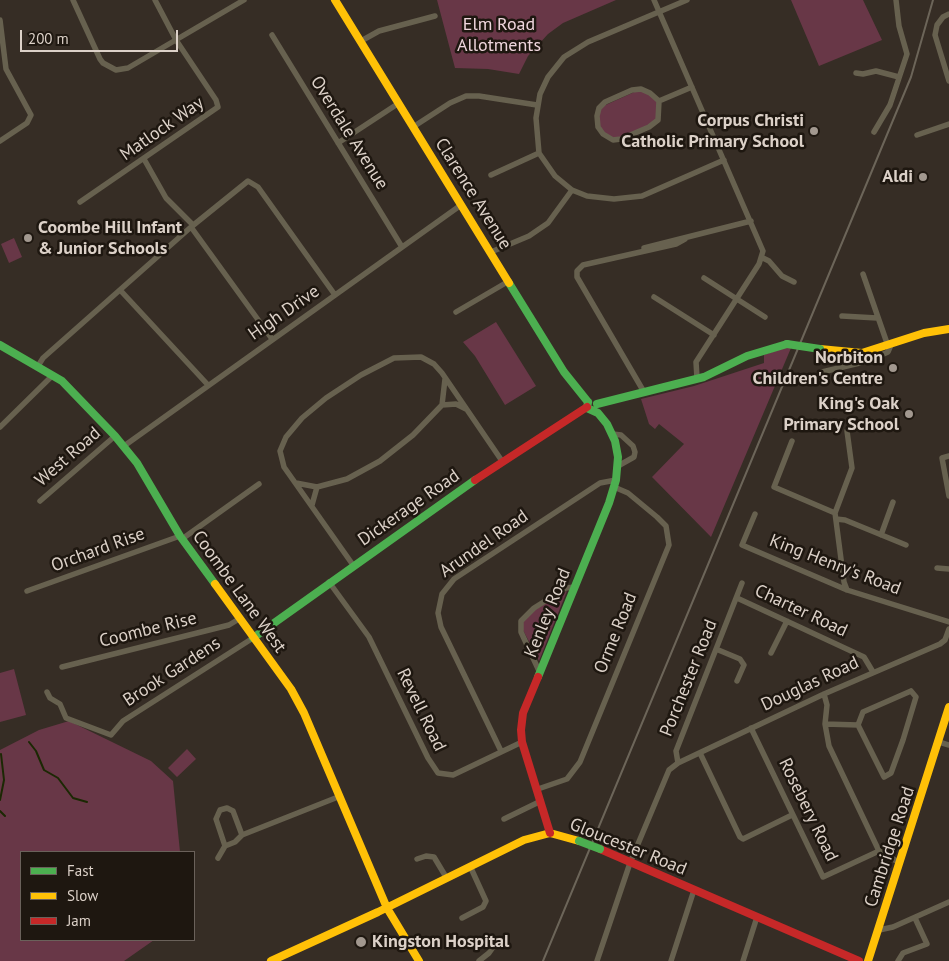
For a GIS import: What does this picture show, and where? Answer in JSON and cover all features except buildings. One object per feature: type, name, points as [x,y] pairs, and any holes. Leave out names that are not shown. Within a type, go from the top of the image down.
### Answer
[{"type":"street","points":[[73,0],[103,64],[116,70],[128,68],[244,0]]},
{"type":"street","points":[[155,0],[176,40]]},
{"type":"street","name":"Clarence Avenue","points":[[335,0],[568,378],[587,404]]},
{"type":"street","points":[[654,0],[762,248],[762,258],[738,300],[696,362],[697,378]]},
{"type":"street","points":[[687,0],[588,42],[564,57],[548,77],[537,105],[536,127],[540,153],[555,176],[572,190],[587,196],[614,199],[642,196],[724,160]]},
{"type":"street","points":[[874,132],[890,105],[907,50],[899,26],[896,0]]},
{"type":"street","points":[[949,14],[943,16],[937,25],[934,35],[949,81]]},
{"type":"street","points":[[361,41],[379,30],[435,16]]},
{"type":"street","points":[[0,20],[6,69],[31,115],[27,124],[0,141]]},
{"type":"street","name":"Overdale Avenue","points":[[272,35],[402,247]]},
{"type":"street","name":"Matlock Way","points":[[80,202],[218,107],[216,100],[176,40]]},
{"type":"street","points":[[856,72],[863,74],[876,71],[899,77]]},
{"type":"street","points":[[659,101],[692,87]]},
{"type":"street","points":[[641,89],[650,93],[659,101],[658,120],[649,127],[628,136],[613,140],[603,134],[598,127],[596,116],[599,108],[605,102],[632,90],[641,89]]},
{"type":"street","points":[[413,127],[450,103],[466,96],[479,96],[537,105]]},
{"type":"street","points":[[338,143],[399,103]]},
{"type":"street","points":[[917,135],[949,124]]},
{"type":"street","points":[[491,176],[540,153]]},
{"type":"street","points":[[144,159],[166,198],[192,226],[272,339]]},
{"type":"street","points":[[38,366],[43,358],[101,309],[192,226],[248,181],[254,183],[335,294]]},
{"type":"street","points":[[491,252],[529,236],[548,224],[572,190]]},
{"type":"street","name":"High Drive","points":[[124,446],[461,205]]},
{"type":"street","points":[[644,392],[577,276],[577,271],[583,266],[643,248],[686,239],[751,221]]},
{"type":"street","points":[[762,258],[769,261],[782,276],[794,282]]},
{"type":"street","points":[[822,372],[868,361],[888,352],[889,345],[876,318],[863,274]]},
{"type":"street","points":[[704,278],[764,317]]},
{"type":"street","points":[[456,312],[509,281]]},
{"type":"street","points":[[121,291],[208,385]]},
{"type":"street","points":[[654,297],[714,335]]},
{"type":"street","points":[[842,316],[876,318]]},
{"type":"street","points":[[587,404],[590,410],[644,392],[708,376],[747,356],[787,344],[855,354],[924,333],[949,329]]},
{"type":"street","name":"Coombe Lane West","points":[[0,345],[38,366],[70,387],[124,446],[142,470],[157,502],[181,538],[299,702],[387,908],[419,961]]},
{"type":"street","points":[[353,565],[284,467],[280,451],[286,437],[302,418],[326,398],[361,375],[394,358],[421,357],[434,364],[445,378],[502,461]]},
{"type":"street","points":[[0,427],[53,375]]},
{"type":"street","points":[[296,483],[317,487],[347,479],[380,461],[414,436],[442,405],[445,378]]},
{"type":"street","points":[[442,405],[456,404],[468,410]]},
{"type":"street","name":"Dickerage Road","points":[[253,638],[353,565],[587,404]]},
{"type":"street","name":"Kenley Road","points":[[550,833],[522,742],[523,713],[615,484],[618,466],[617,448],[613,434],[596,407]]},
{"type":"street","points":[[847,431],[852,468],[836,516],[844,582],[848,590]]},
{"type":"street","points":[[613,434],[621,435],[633,446],[635,452],[634,457],[618,466]]},
{"type":"street","name":"West Road","points":[[40,500],[115,436]]},
{"type":"street","points":[[792,441],[774,487],[845,520],[906,545]]},
{"type":"street","points":[[949,456],[942,458],[949,496]]},
{"type":"street","name":"Arundel Road","points":[[502,751],[441,627],[438,613],[442,594],[454,579],[600,483],[615,484]]},
{"type":"street","name":"Orchard Rise","points":[[27,591],[181,538],[260,484]]},
{"type":"street","name":"Orme Road","points":[[538,789],[567,779],[580,762],[669,545],[666,526],[615,484]]},
{"type":"street","points":[[312,506],[317,487]]},
{"type":"street","points":[[880,535],[893,502]]},
{"type":"street","name":"King Henry's Road","points":[[755,514],[742,545],[848,590],[949,622]]},
{"type":"street","points":[[937,568],[949,569]]},
{"type":"street","name":"Revell Road","points":[[329,582],[369,637],[434,768],[443,774],[453,775],[522,742]]},
{"type":"street","name":"Porchester Road","points":[[598,961],[630,863],[669,770],[678,763],[676,751],[742,583]]},
{"type":"street","points":[[540,673],[521,632],[521,621],[534,608],[566,588],[575,587]]},
{"type":"street","name":"Charter Road","points":[[737,598],[864,657],[873,672]]},
{"type":"street","name":"Coombe Rise","points":[[62,667],[216,629],[229,625],[239,619]]},
{"type":"street","points":[[772,653],[786,621]]},
{"type":"street","name":"Douglas Road","points":[[678,763],[824,694],[940,644],[945,640],[949,630]]},
{"type":"street","name":"Brook Gardens","points":[[47,692],[53,701],[60,704],[66,718],[111,735],[123,721],[253,638]]},
{"type":"street","points":[[716,649],[740,659],[744,665],[737,681]]},
{"type":"street","points":[[904,692],[915,692],[916,697],[904,740],[891,773],[887,777],[881,775],[858,725],[863,712],[872,706],[904,692]]},
{"type":"street","points":[[824,694],[827,705],[825,724],[829,746],[879,851],[882,855],[900,863]]},
{"type":"street","name":"Cambridge Road","points":[[868,961],[949,707]]},
{"type":"street","points":[[825,724],[858,725]]},
{"type":"street","name":"Rosebery Road","points":[[751,728],[824,877],[879,851]]},
{"type":"street","points":[[939,742],[949,745]]},
{"type":"street","points":[[700,753],[740,837],[743,839],[792,815]]},
{"type":"street","points":[[218,858],[225,846],[234,842],[242,835],[338,797]]},
{"type":"street","points":[[504,819],[541,801]]},
{"type":"street","points":[[225,846],[216,819],[220,810],[227,808],[233,811],[242,835]]},
{"type":"street","name":"Gloucester Road","points":[[271,961],[387,908],[446,877],[524,840],[550,833],[579,841],[859,961]]},
{"type":"street","points":[[418,859],[434,853],[446,877]]},
{"type":"street","points":[[462,918],[483,907],[486,900],[470,866]]},
{"type":"street","points":[[671,961],[694,890]]},
{"type":"street","points":[[879,930],[887,929],[915,918],[949,902]]},
{"type":"street","points":[[743,961],[757,917]]},
{"type":"street","points":[[898,961],[903,953],[927,944],[915,918]]},
{"type":"street","points":[[479,961],[496,943]]},
{"type":"street","points":[[480,951],[484,957]]},
{"type":"green space","name":"Elm Road Allotments","points":[[437,0],[616,0],[563,23],[548,34],[528,56],[519,74],[488,69],[455,68]]},
{"type":"green space","points":[[791,0],[863,0],[882,40],[819,66]]},
{"type":"green space","points":[[641,89],[659,101],[658,120],[649,127],[613,140],[598,127],[599,108]]},
{"type":"green space","points":[[14,238],[22,257],[9,263],[1,244]]},
{"type":"green space","points":[[496,322],[536,386],[505,405],[475,356],[463,342]]},
{"type":"green space","points":[[783,348],[791,348],[711,537],[652,477],[684,444],[659,424],[655,429],[649,424],[641,399],[694,386],[764,363],[764,355]]},
{"type":"green space","points":[[567,591],[539,661],[523,630],[523,621],[536,609]]},
{"type":"green space","points":[[14,669],[26,715],[0,722],[0,673]]},
{"type":"green space","points":[[69,721],[151,761],[173,781],[180,851],[20,851],[20,941],[153,941],[124,961],[0,961],[0,750],[39,730]]},
{"type":"green space","points":[[187,749],[196,759],[177,777],[168,768]]},
{"type":"waterway","points":[[29,742],[36,751],[44,770],[58,778],[73,798],[87,802]]},
{"type":"waterway","points":[[0,800],[4,780],[1,754]]},
{"type":"waterway","points":[[0,811],[5,816]]},
{"type":"railway","points":[[543,961],[911,77],[933,0]]},
{"type":"traffic: fast","points":[[509,283],[564,372],[588,402]]},
{"type":"traffic: fast","points":[[597,404],[704,377],[747,356],[787,344]]},
{"type":"traffic: fast","points":[[787,344],[820,349]]},
{"type":"traffic: fast","points":[[0,345],[62,381],[115,436],[137,463],[180,536],[215,584]]},
{"type":"traffic: fast","points":[[538,677],[609,503],[616,480],[618,457],[615,441],[607,424],[598,413],[587,408],[588,402]]},
{"type":"traffic: fast","points":[[253,638],[475,480]]},
{"type":"traffic: fast","points":[[579,841],[600,849]]},
{"type":"traffic: slow","points":[[335,0],[509,283]]},
{"type":"traffic: slow","points":[[820,349],[862,353],[924,333],[949,329]]},
{"type":"traffic: slow","points":[[215,584],[291,689],[304,713],[387,908],[419,961]]},
{"type":"traffic: slow","points":[[868,961],[949,707]]},
{"type":"traffic: slow","points":[[271,961],[378,912],[524,840],[550,833],[579,841]]},
{"type":"traffic: jam","points":[[475,480],[587,407]]},
{"type":"traffic: jam","points":[[538,677],[523,713],[521,730],[522,742],[550,833]]},
{"type":"traffic: jam","points":[[600,849],[859,961]]},
{"type":"place","name":"Corpus Christi Catholic Primary School","points":[[814,131]]},
{"type":"place","name":"Aldi","points":[[923,177]]},
{"type":"place","name":"Coombe Hill Infant & Junior Schools","points":[[28,238]]},
{"type":"place","name":"Norbiton Children's Centre","points":[[893,368]]},
{"type":"place","name":"King's Oak Primary School","points":[[909,414]]},
{"type":"place","name":"Kingston Hospital","points":[[361,942]]}]
